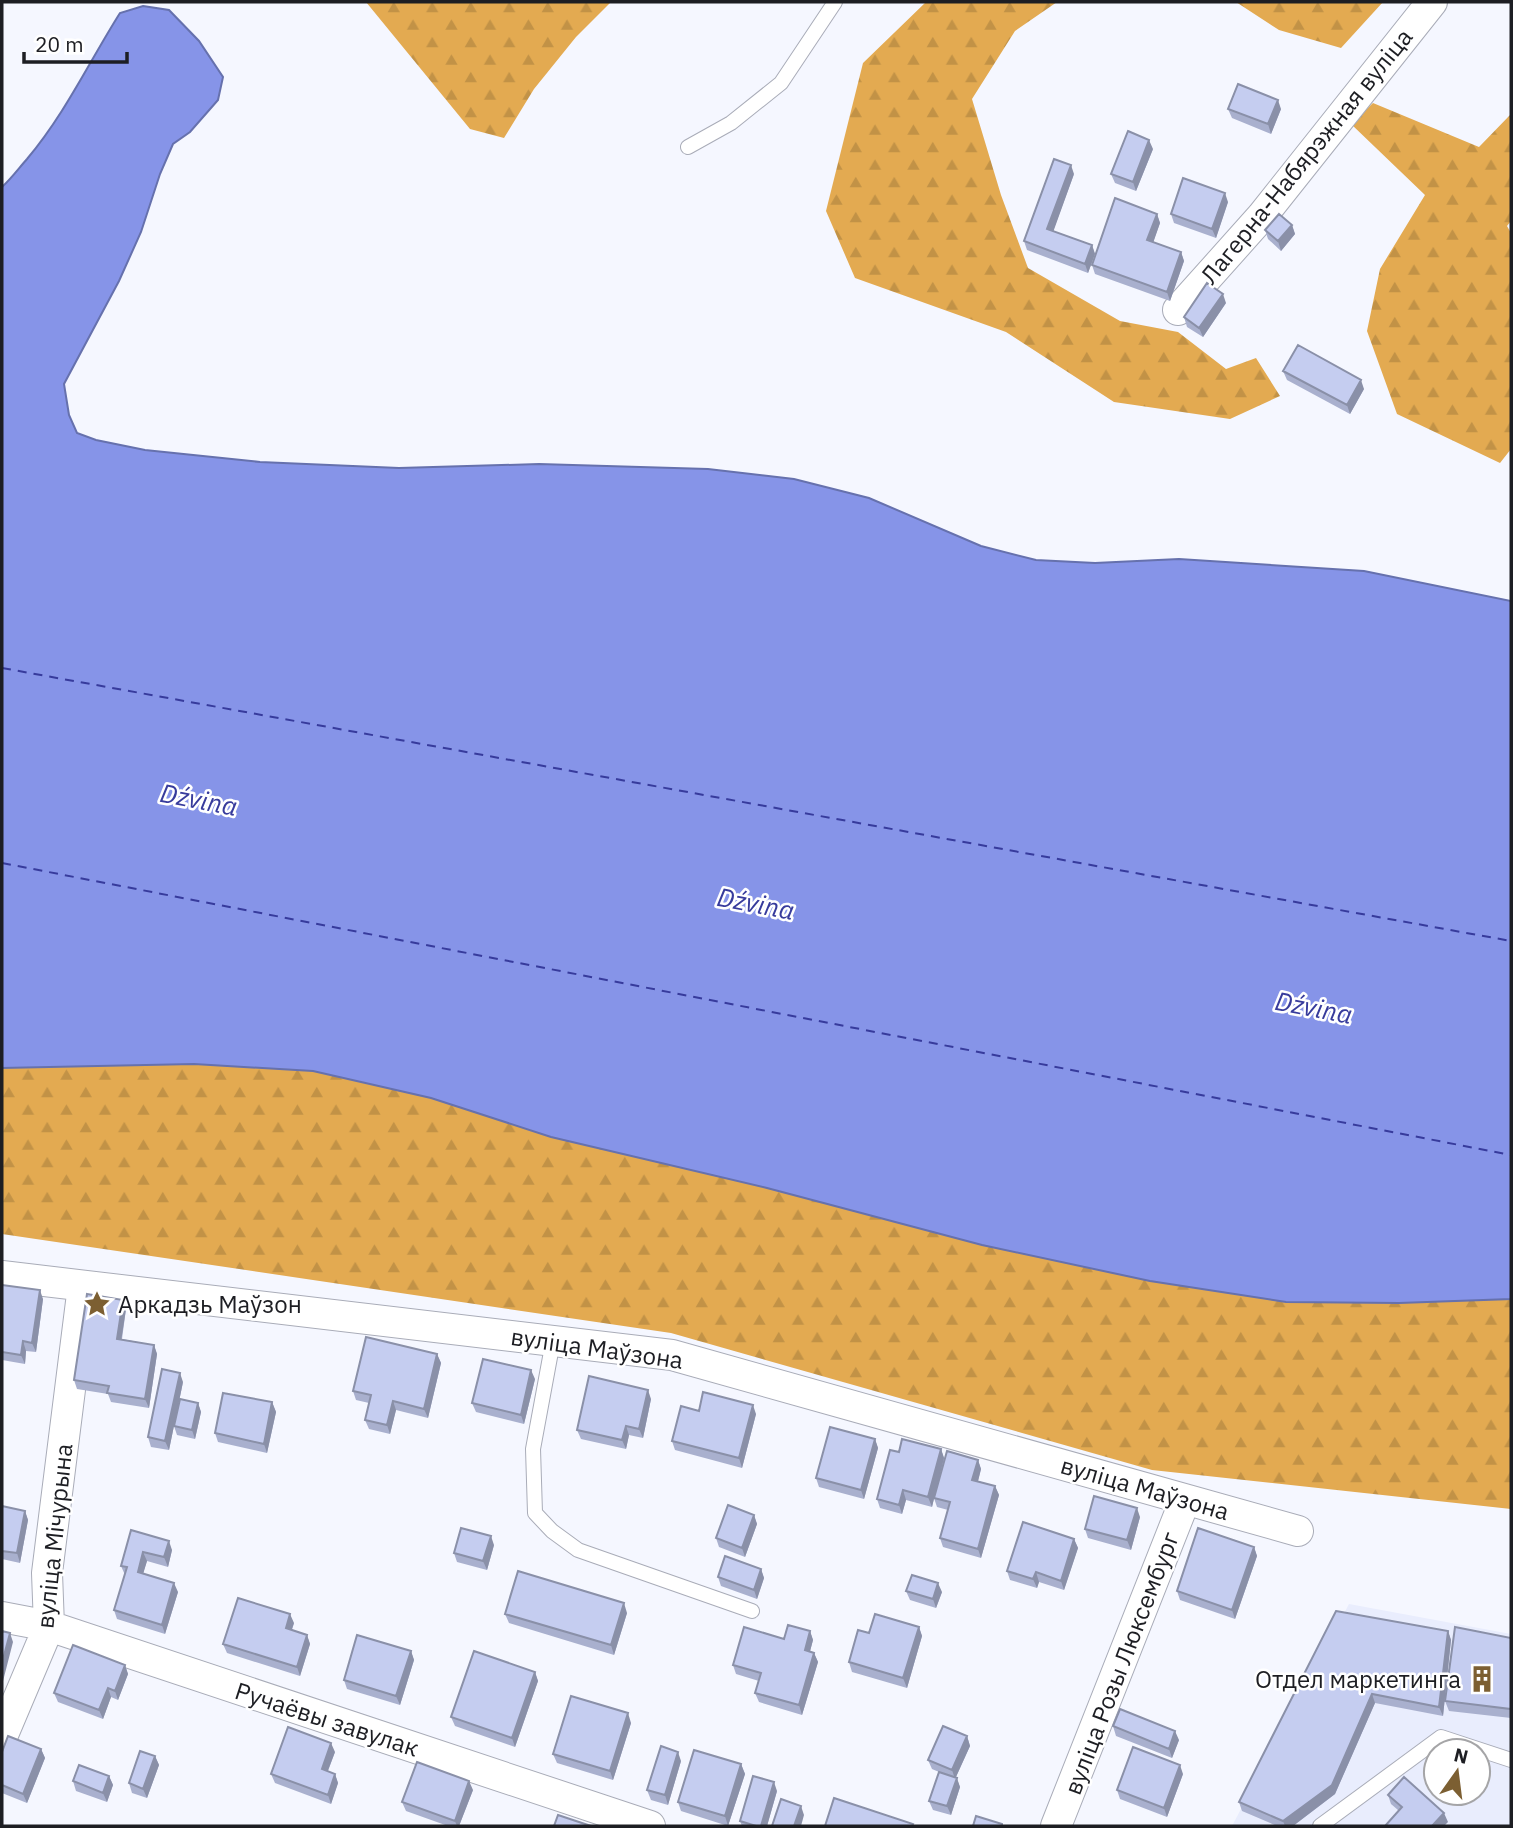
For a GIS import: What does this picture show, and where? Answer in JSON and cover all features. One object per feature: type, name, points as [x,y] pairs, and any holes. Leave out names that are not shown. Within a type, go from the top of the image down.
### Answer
[{"type":"street","name":"Лагерна-Набярэжная вуліца","points":[[1178,310],[1262,216],[1432,2]]},
{"type":"street","name":"вуліца Маўзона","points":[[2,1276],[672,1355],[1298,1531]]},
{"type":"street","name":"вуліца Мічурына","points":[[2,1737],[49,1626],[47,1573],[83,1286]]},
{"type":"street","name":"вуліца Розы Люксембург","points":[[1056,1826],[1185,1500]]},
{"type":"street","name":"Ручаёвы завулак","points":[[2,1617],[49,1626],[650,1826]]},
{"type":"lane","points":[[688,148],[731,123],[781,83],[835,2]]},
{"type":"lane","points":[[553,1340],[533,1449],[535,1513],[552,1531],[578,1550],[752,1611]]},
{"type":"lane","points":[[1320,1826],[1441,1737],[1511,1760]]},
{"type":"shaded area","points":[[1349,1604],[1511,1634],[1511,1826],[1232,1826]]},
{"type":"green space","points":[[366,2],[611,2],[576,37],[534,89],[504,138],[470,129]]},
{"type":"green space","points":[[926,2],[1057,2],[1015,31],[972,99],[1001,195],[1028,268],[1120,321],[1178,332],[1226,369],[1256,358],[1280,396],[1230,419],[1114,402],[1006,332],[855,278],[826,211],[863,63]]},
{"type":"green space","points":[[1236,2],[1383,2],[1341,48],[1279,30]]},
{"type":"green space","points":[[1373,103],[1479,147],[1511,114],[1511,221],[1507,226],[1511,233],[1511,449],[1500,463],[1397,414],[1367,331],[1380,269],[1425,195],[1351,124]]},
{"type":"green space","points":[[194,1064],[313,1071],[431,1098],[551,1137],[767,1188],[982,1245],[1150,1281],[1286,1302],[1399,1303],[1511,1299],[1511,1509],[1152,1470],[671,1333],[2,1234],[2,1068]]},
{"type":"water","name":"Dźvina","points":[[143,6],[169,10],[199,41],[223,77],[218,100],[190,132],[173,144],[141,232],[119,281],[64,384],[69,415],[77,433],[96,440],[145,450],[260,462],[399,468],[539,464],[708,469],[794,479],[869,498],[981,546],[1036,560],[1095,563],[1179,559],[1364,571],[1511,601],[1511,1299],[1399,1303],[1286,1302],[1150,1281],[982,1245],[767,1188],[551,1137],[431,1098],[313,1071],[194,1064],[2,1068],[2,187],[41,142],[120,13]]},
{"type":"building","points":[[1238,84],[1278,100],[1268,124],[1228,109]]},
{"type":"building","points":[[1128,131],[1149,140],[1133,182],[1111,174]]},
{"type":"building","points":[[1054,159],[1071,165],[1047,229],[1092,245],[1085,264],[1024,241]]},
{"type":"building","points":[[1183,178],[1225,193],[1212,229],[1171,214]]},
{"type":"building","points":[[1115,198],[1157,214],[1147,240],[1181,252],[1167,292],[1092,265]]},
{"type":"building","points":[[1279,214],[1292,225],[1278,241],[1265,230]]},
{"type":"building","points":[[1207,283],[1223,294],[1199,328],[1184,317]]},
{"type":"building","points":[[1298,345],[1361,380],[1347,405],[1283,371]]},
{"type":"building","points":[[2,1285],[40,1290],[32,1343],[23,1341],[21,1355],[2,1352]]},
{"type":"building","points":[[87,1294],[123,1300],[117,1339],[154,1345],[145,1399],[107,1393],[109,1386],[74,1380]]},
{"type":"building","points":[[366,1337],[437,1354],[424,1409],[393,1401],[387,1425],[365,1420],[371,1395],[353,1391]]},
{"type":"building","points":[[483,1359],[531,1370],[521,1415],[472,1403]]},
{"type":"building","points":[[162,1369],[180,1373],[165,1441],[148,1437]]},
{"type":"building","points":[[589,1376],[648,1390],[639,1429],[626,1426],[622,1440],[577,1430]]},
{"type":"building","points":[[703,1392],[753,1405],[739,1458],[672,1441],[681,1406],[699,1411]]},
{"type":"building","points":[[223,1393],[272,1402],[264,1444],[215,1433]]},
{"type":"building","points":[[180,1399],[198,1403],[192,1430],[174,1426]]},
{"type":"building","points":[[830,1427],[875,1439],[861,1490],[816,1478]]},
{"type":"building","points":[[902,1439],[941,1449],[928,1497],[903,1490],[899,1505],[877,1499],[890,1450],[899,1452]]},
{"type":"building","points":[[947,1451],[978,1460],[972,1480],[995,1486],[978,1549],[940,1538],[950,1502],[934,1498]]},
{"type":"building","points":[[1094,1496],[1137,1508],[1127,1540],[1085,1529]]},
{"type":"building","points":[[728,1505],[754,1515],[742,1548],[716,1538]]},
{"type":"building","points":[[2,1506],[25,1511],[17,1553],[2,1551]]},
{"type":"building","points":[[1023,1522],[1074,1539],[1061,1581],[1036,1572],[1033,1579],[1007,1571]]},
{"type":"building","points":[[461,1528],[491,1536],[483,1561],[454,1553]]},
{"type":"building","points":[[1198,1528],[1254,1547],[1232,1610],[1177,1591]]},
{"type":"building","points":[[131,1530],[169,1541],[164,1557],[143,1552],[138,1572],[174,1583],[162,1625],[114,1610],[127,1567],[121,1566]]},
{"type":"building","points":[[725,1556],[761,1569],[754,1590],[718,1577]]},
{"type":"building","points":[[518,1571],[624,1603],[611,1645],[505,1614]]},
{"type":"building","points":[[912,1575],[938,1583],[933,1599],[906,1591]]},
{"type":"building","points":[[238,1598],[290,1614],[286,1628],[307,1635],[297,1667],[223,1644]]},
{"type":"building","points":[[1336,1611],[1448,1631],[1439,1707],[1372,1694],[1332,1785],[1283,1821],[1239,1802]]},
{"type":"building","points":[[875,1614],[919,1627],[903,1678],[849,1662],[858,1630],[869,1633]]},
{"type":"building","points":[[788,1625],[810,1631],[805,1650],[814,1653],[799,1705],[755,1693],[761,1673],[733,1665],[744,1627],[784,1639]]},
{"type":"building","name":"Отдел маркетинга","points":[[1455,1627],[1511,1638],[1511,1709],[1445,1701]]},
{"type":"building","points":[[2,1631],[10,1633],[2,1663]]},
{"type":"building","points":[[357,1635],[411,1651],[396,1696],[344,1680]]},
{"type":"building","points":[[73,1645],[125,1665],[115,1691],[108,1688],[99,1710],[54,1693]]},
{"type":"building","points":[[474,1651],[535,1672],[512,1738],[451,1717]]},
{"type":"building","points":[[571,1696],[628,1713],[610,1771],[553,1754]]},
{"type":"building","points":[[1120,1709],[1175,1731],[1169,1749],[1113,1726]]},
{"type":"building","points":[[943,1726],[967,1736],[952,1770],[928,1760]]},
{"type":"building","points":[[288,1727],[331,1743],[322,1769],[335,1774],[328,1795],[271,1774]]},
{"type":"building","points":[[8,1736],[41,1749],[23,1794],[2,1785],[2,1752]]},
{"type":"building","points":[[661,1746],[678,1752],[665,1795],[647,1790]]},
{"type":"building","points":[[1133,1747],[1180,1765],[1164,1808],[1117,1790]]},
{"type":"building","points":[[694,1750],[741,1764],[725,1816],[678,1802]]},
{"type":"building","points":[[140,1751],[155,1756],[143,1789],[129,1783]]},
{"type":"building","points":[[417,1762],[469,1781],[455,1821],[402,1802]]},
{"type":"building","points":[[79,1765],[109,1776],[103,1793],[73,1781]]},
{"type":"building","points":[[939,1772],[957,1778],[947,1806],[929,1801]]},
{"type":"building","points":[[753,1776],[774,1782],[761,1826],[740,1821]]},
{"type":"building","points":[[1404,1777],[1422,1793],[1422,1807],[1437,1807],[1444,1813],[1432,1826],[1385,1826],[1402,1807],[1388,1795]]},
{"type":"building","points":[[834,1798],[913,1824],[825,1826]]},
{"type":"building","points":[[781,1799],[801,1806],[794,1826],[772,1826]]},
{"type":"building","points":[[558,1815],[591,1826],[554,1826]]},
{"type":"building","points":[[976,1816],[1002,1824],[1002,1826],[973,1826]]},
{"type":"ferry route","points":[[2,668],[1511,941]]},
{"type":"ferry route","points":[[2,863],[1511,1155]]},
{"type":"place","name":"Аркадзь Маўзон","points":[[97,1304]]},
{"type":"place","name":"Отдел маркетинга","points":[[1482,1679]]}]
